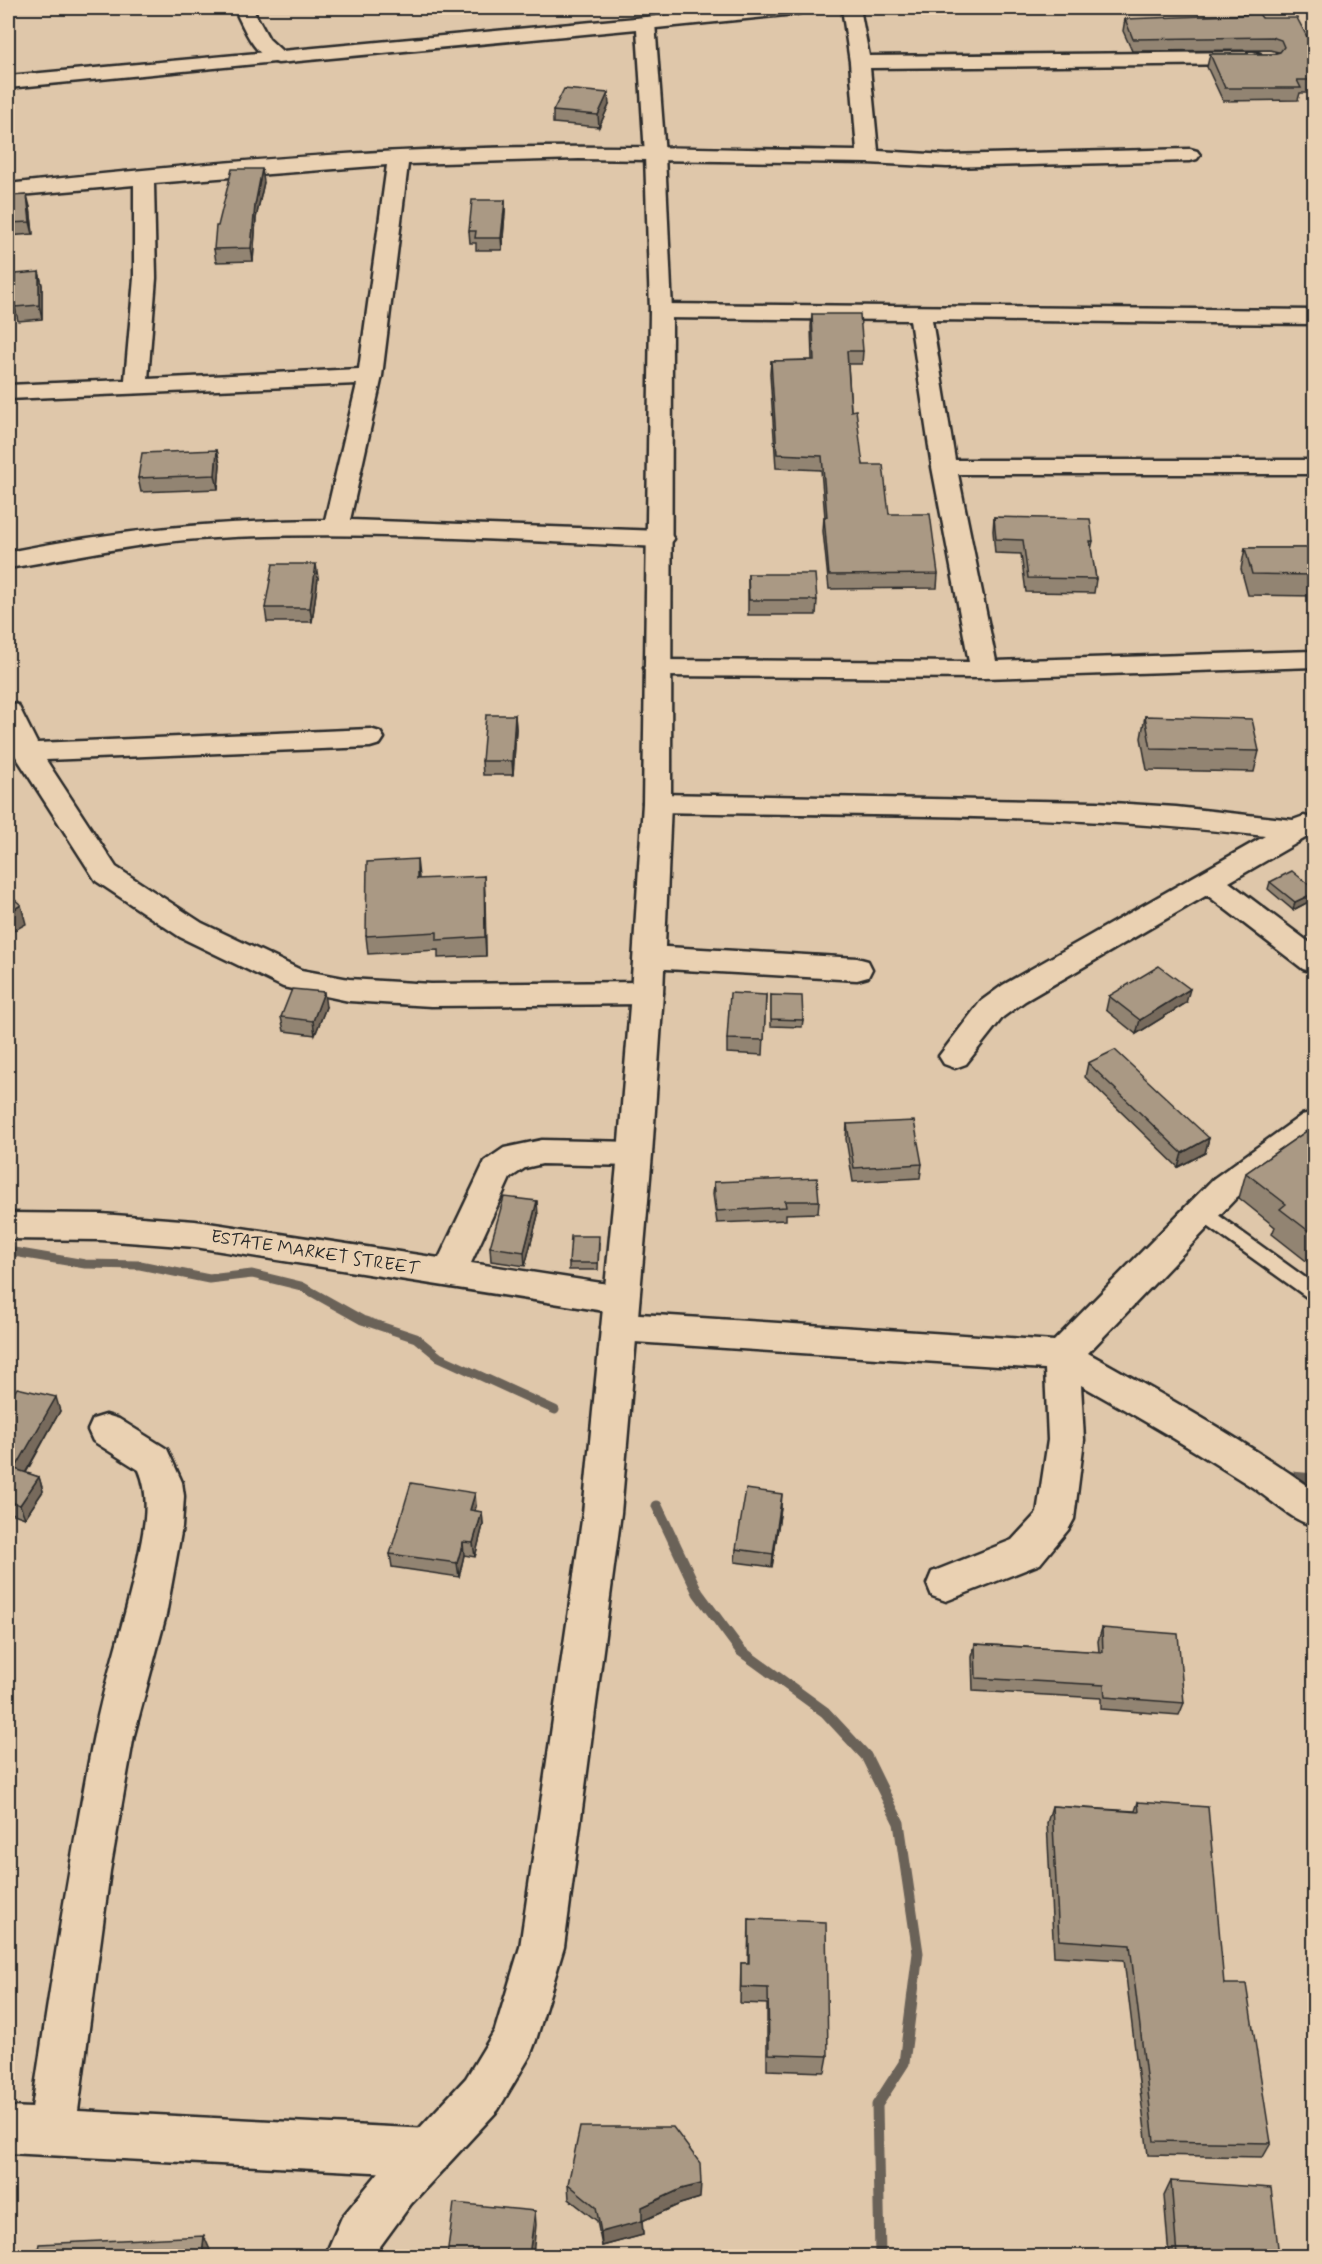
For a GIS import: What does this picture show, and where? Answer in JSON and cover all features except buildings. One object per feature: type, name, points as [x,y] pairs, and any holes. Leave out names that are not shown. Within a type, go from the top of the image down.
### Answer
[{"type":"street","points":[[243,8],[261,42],[278,57]]},
{"type":"street","points":[[8,82],[796,8]]},
{"type":"street","points":[[851,8],[860,62],[868,157]]},
{"type":"street","points":[[350,2256],[358,2234],[395,2188],[482,2094],[514,2040],[542,1947],[602,1513],[635,1154],[647,993],[657,803],[662,311],[646,23]]},
{"type":"street","points":[[860,62],[1270,58]]},
{"type":"street","points":[[8,190],[297,164],[502,154],[868,157],[947,161],[1190,155]]},
{"type":"street","points":[[336,528],[370,376],[398,158]]},
{"type":"street","points":[[136,387],[145,278],[144,179]]},
{"type":"street","points":[[662,311],[1314,317]]},
{"type":"street","points":[[920,313],[944,467],[984,670]]},
{"type":"street","points":[[8,392],[370,376]]},
{"type":"street","points":[[944,467],[1314,467]]},
{"type":"street","points":[[8,560],[103,541],[214,530],[336,528],[661,539]]},
{"type":"street","points":[[658,668],[984,670],[1314,659]]},
{"type":"street","points":[[8,711],[27,753],[106,874],[191,930],[294,980],[349,990],[431,995],[647,993]]},
{"type":"street","points":[[27,753],[370,738]]},
{"type":"street","points":[[657,803],[1097,812],[1306,825]]},
{"type":"street","points":[[956,1056],[992,1009],[1014,993],[1306,825]]},
{"type":"street","points":[[1208,881],[1314,961]]},
{"type":"street","points":[[649,957],[857,969]]},
{"type":"street","points":[[946,1584],[1026,1552],[1055,1520],[1066,1440],[1062,1356],[1225,1188],[1314,1124]]},
{"type":"street","points":[[448,1273],[497,1170],[516,1157],[542,1152],[635,1154]]},
{"type":"street","name":"ESTATE MARKET STREET","points":[[8,1226],[101,1227],[195,1234],[448,1273],[620,1313],[1062,1356]]},
{"type":"street","points":[[1062,1356],[1158,1410],[1267,1477],[1314,1510]]},
{"type":"street","points":[[52,2130],[89,1871],[105,1780],[114,1735],[146,1615],[163,1527],[165,1496],[163,1482],[154,1460],[106,1431]]},
{"type":"street","points":[[8,2130],[52,2130],[430,2152]]},
{"type":"lane","points":[[1201,1212],[1314,1293]]},
{"type":"waterway","points":[[8,1251],[85,1264],[140,1265],[209,1279],[252,1274],[301,1286],[362,1320],[416,1338],[439,1357],[555,1410]]},
{"type":"waterway","points":[[1281,1475],[1314,1478]]},
{"type":"waterway","points":[[657,1506],[698,1593],[741,1651],[825,1712],[866,1756],[899,1823],[918,1953],[904,2063],[877,2105],[880,2256]]}]
